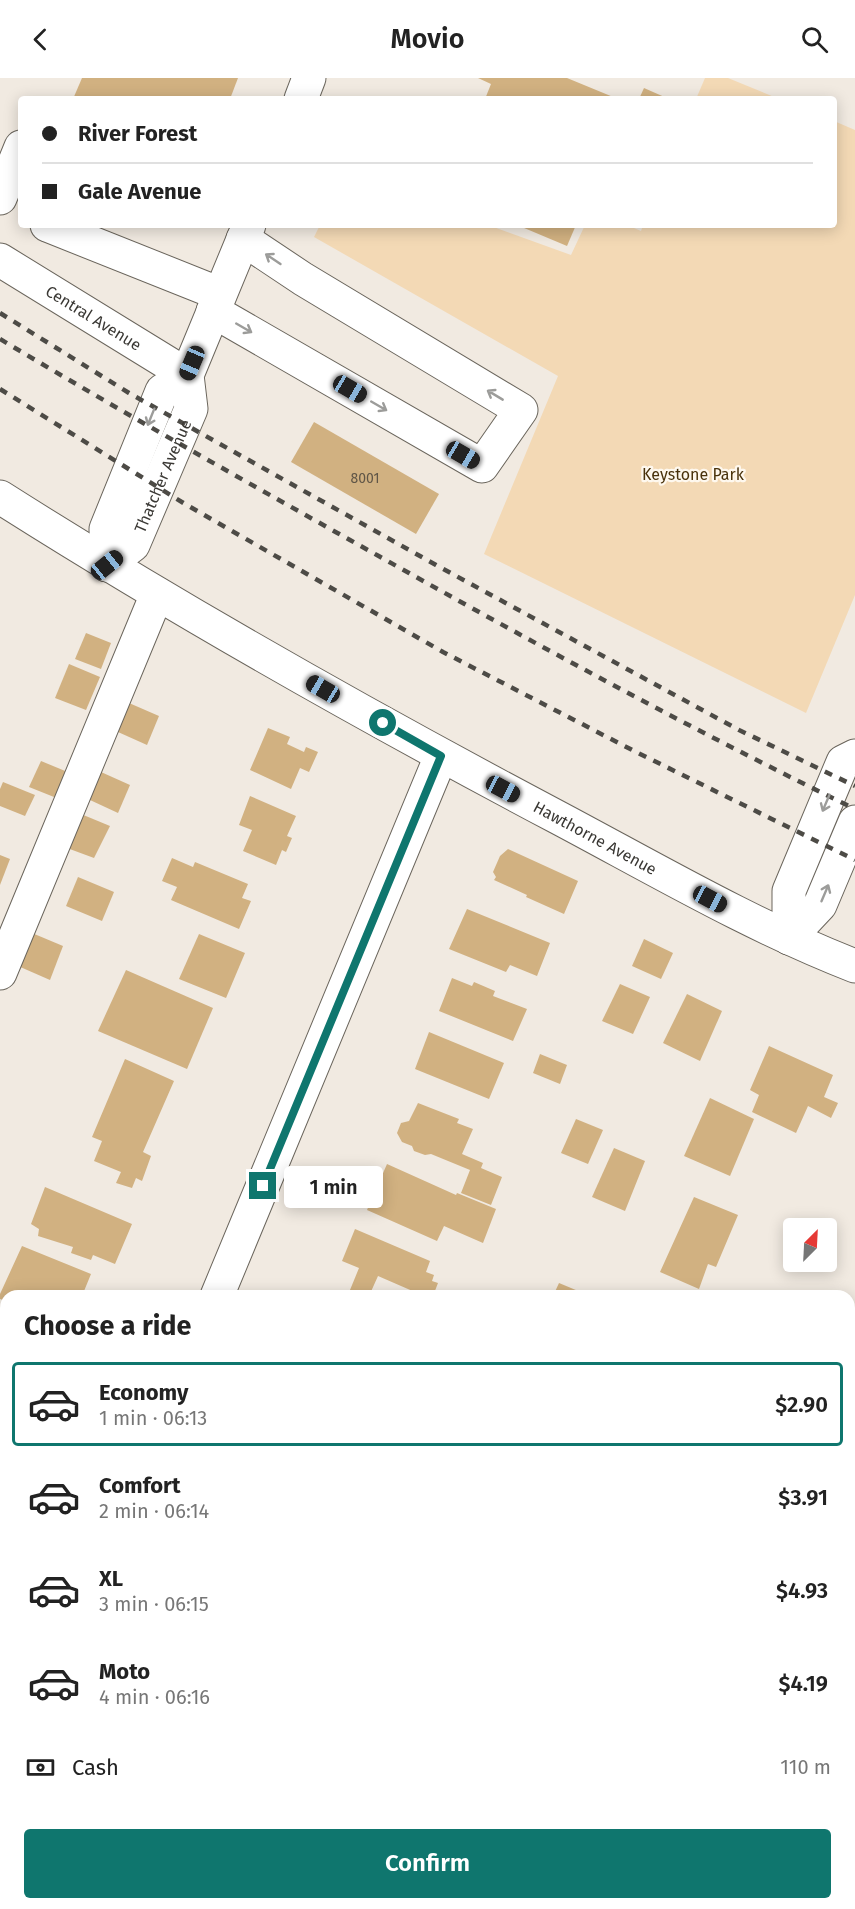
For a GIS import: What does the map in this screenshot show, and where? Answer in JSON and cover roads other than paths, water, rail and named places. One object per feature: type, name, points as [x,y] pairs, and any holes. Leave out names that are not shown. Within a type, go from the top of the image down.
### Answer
[{"type":"street","points":[[302,96],[309,78]]},
{"type":"street","points":[[0,198],[18,154]]},
{"type":"street","points":[[0,206],[18,213]]},
{"type":"street","points":[[54,228],[166,273],[217,302],[482,466],[521,410],[303,279],[246,232],[217,302],[187,375]]},
{"type":"street","name":"Central Avenue","points":[[0,260],[187,375]]},
{"type":"street","name":"Thatcher Avenue","points":[[107,565],[106,529],[162,389],[187,375]]},
{"type":"street","name":"Hawthorne Avenue","points":[[0,497],[107,565],[441,756],[741,915],[855,966]]},
{"type":"street","points":[[0,973],[157,594]]},
{"type":"street","points":[[219,1290],[441,756]]},
{"type":"street","points":[[789,938],[789,891],[843,762],[855,756]]},
{"type":"street","points":[[789,938],[820,905],[855,822]]},
{"type":"railway","points":[[0,313],[129,393],[436,565],[739,730],[855,786]]},
{"type":"railway","points":[[0,339],[199,455],[513,631],[683,722],[855,809]]},
{"type":"railway","points":[[0,389],[185,504],[443,652],[636,752],[855,860]]},
{"type":"park label","name":"Keystone Park","points":[[693,474]]}]
